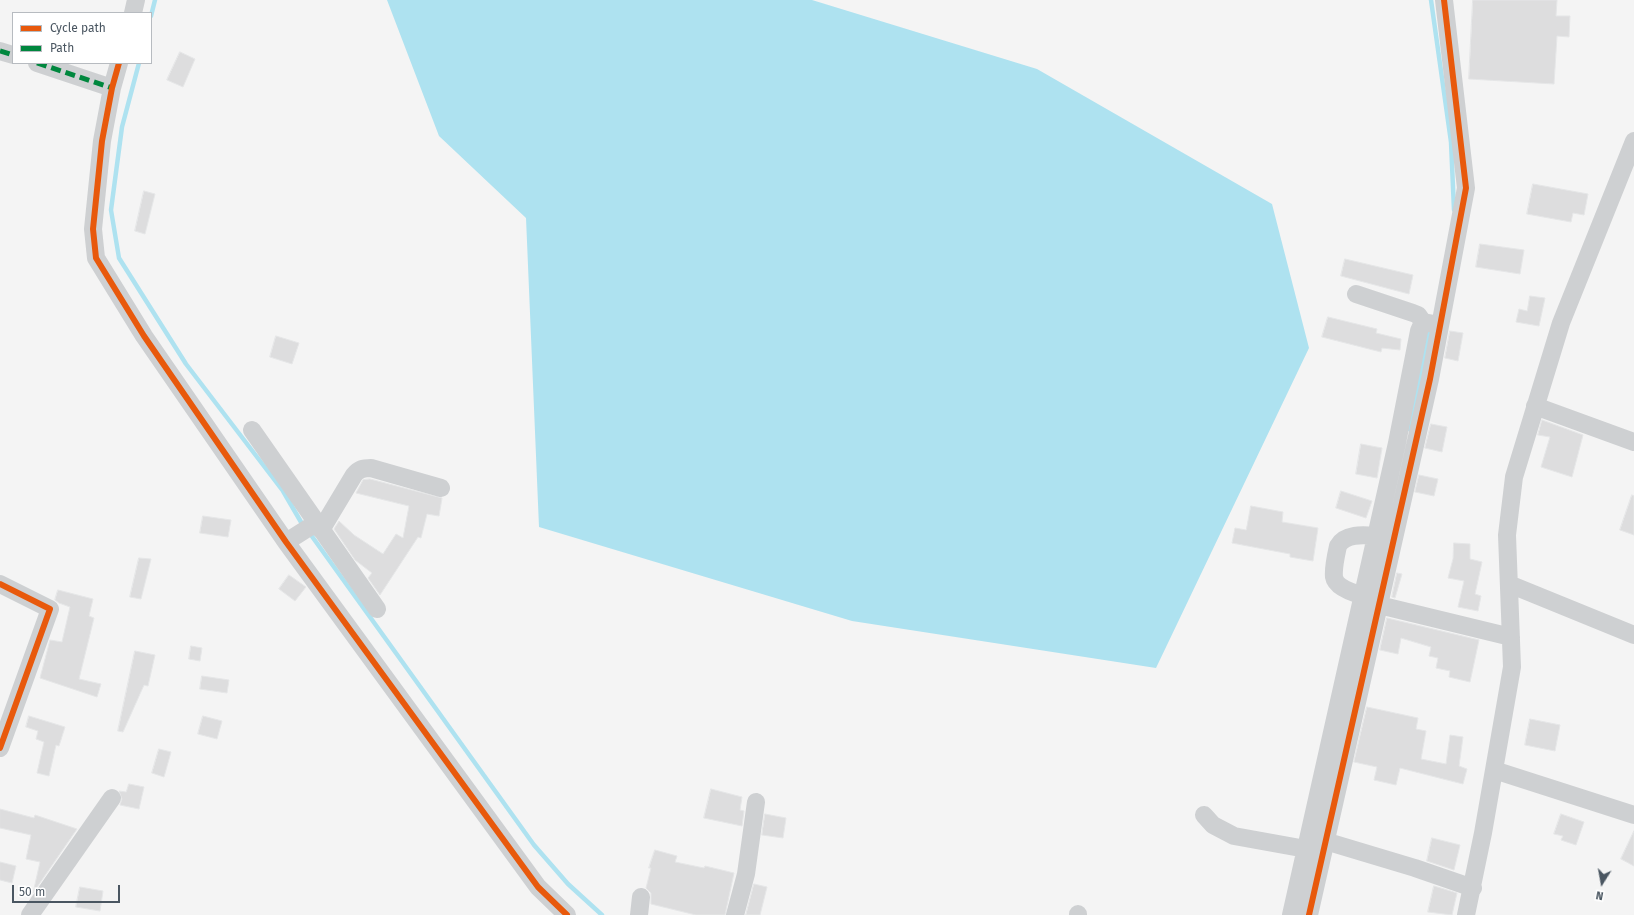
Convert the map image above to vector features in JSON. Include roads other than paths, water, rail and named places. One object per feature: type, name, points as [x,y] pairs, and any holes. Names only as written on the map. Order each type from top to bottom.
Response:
[{"type":"street","points":[[133,12],[136,0]]},
{"type":"street","points":[[1291,915],[1306,849],[1374,601],[1430,379],[1432,323],[1466,188],[1444,0]]},
{"type":"street","points":[[0,51],[12,55]]},
{"type":"street","points":[[40,64],[112,88]]},
{"type":"street","points":[[119,64],[112,88],[102,141],[93,229],[96,258],[144,336],[286,542],[538,887],[567,915]]},
{"type":"street","points":[[1466,915],[1473,888],[1512,667],[1507,535],[1514,477],[1561,323],[1634,141]]},
{"type":"street","points":[[1356,294],[1413,313],[1432,323]]},
{"type":"street","points":[[1309,915],[1374,601],[1377,536],[1419,331],[1432,323]]},
{"type":"street","points":[[1535,406],[1634,442]]},
{"type":"street","points":[[252,430],[377,609]]},
{"type":"street","points":[[286,542],[319,527],[354,475],[359,470],[364,468],[371,468],[441,488]]},
{"type":"street","points":[[1377,536],[1359,535],[1342,540],[1338,546],[1334,577],[1335,581],[1342,588],[1374,601],[1511,637]]},
{"type":"street","points":[[0,584],[50,610],[0,748]]},
{"type":"street","points":[[1508,584],[1634,634]]},
{"type":"street","points":[[1494,770],[1634,816]]},
{"type":"street","points":[[30,915],[112,798]]},
{"type":"street","points":[[735,915],[746,874],[756,802]]},
{"type":"street","points":[[1204,815],[1213,825],[1234,836],[1306,849]]},
{"type":"street","points":[[1325,841],[1415,868],[1473,888]]},
{"type":"street","points":[[639,915],[641,897]]},
{"type":"water","points":[[387,0],[812,0],[1037,69],[1272,204],[1309,348],[1156,668],[852,621],[539,527],[526,218],[439,136]]},
{"type":"waterway","points":[[152,12],[155,0]]},
{"type":"waterway","points":[[1431,0],[1451,142],[1454,210]]},
{"type":"waterway","points":[[139,64],[122,127],[111,210],[119,258],[186,364],[283,491],[301,522]]},
{"type":"waterway","points":[[1409,429],[1430,330]]},
{"type":"waterway","points":[[311,535],[534,845],[568,884],[602,915]]}]
